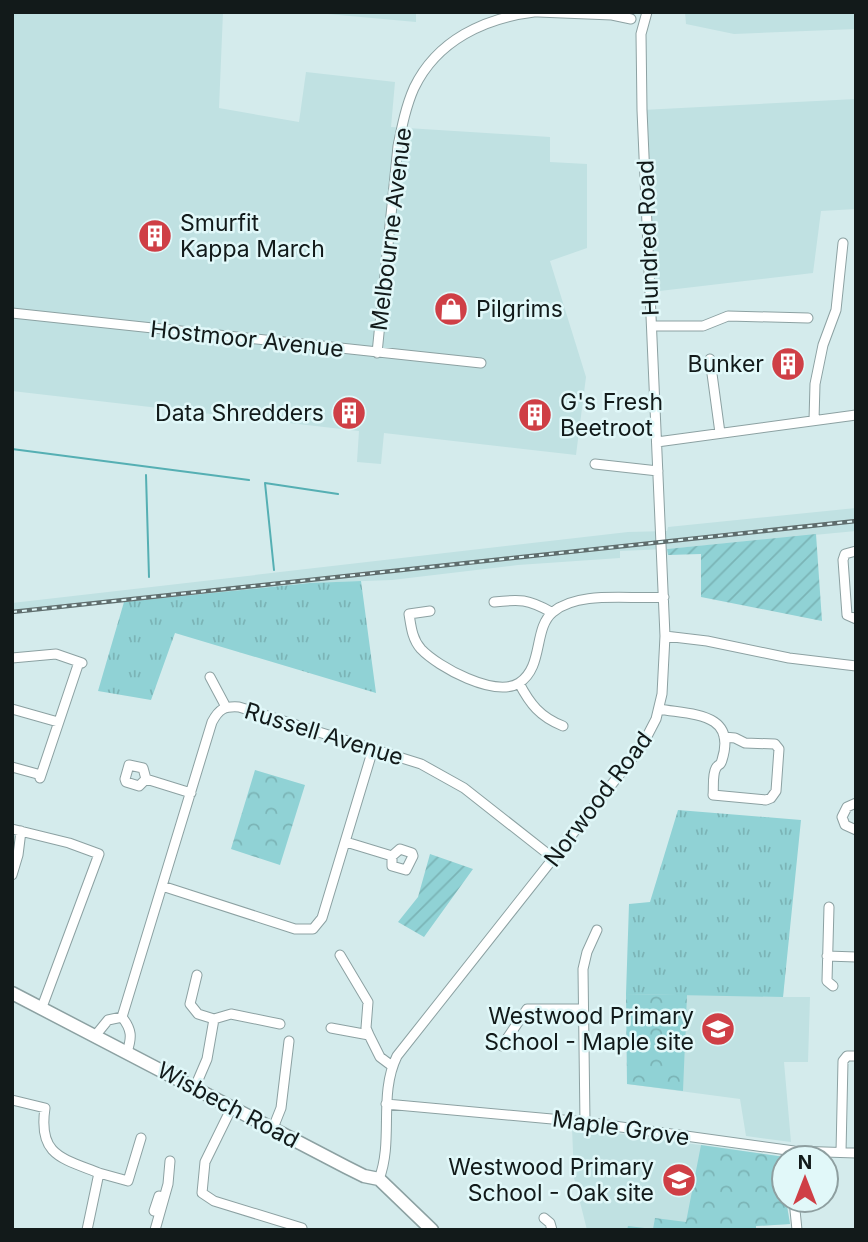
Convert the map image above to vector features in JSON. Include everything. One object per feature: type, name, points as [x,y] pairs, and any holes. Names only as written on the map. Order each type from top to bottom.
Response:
[{"type":"main road","name":"Wisbech Road","points":[[12,993],[364,1176],[379,1179],[432,1230]]},
{"type":"street","name":"Melbourne Avenue","points":[[377,353],[398,146],[414,88],[426,68],[460,37],[492,20],[536,12],[637,17]]},
{"type":"street","name":"Hundred Road","points":[[637,17],[640,34],[652,326],[651,360],[654,366],[657,442]]},
{"type":"street","points":[[814,420],[815,384],[836,310],[842,243]]},
{"type":"street","name":"Hostmoor Avenue","points":[[12,313],[481,363]]},
{"type":"street","points":[[652,326],[703,326],[728,316],[808,318]]},
{"type":"street","points":[[710,359],[720,433]]},
{"type":"street","points":[[657,442],[856,415]]},
{"type":"street","name":"Norwood Road","points":[[379,1179],[385,1164],[386,1104],[392,1066],[415,1031],[642,746],[659,709],[664,679],[664,597],[657,442]]},
{"type":"street","points":[[595,464],[658,471]]},
{"type":"street","points":[[856,551],[845,554],[843,560],[847,615],[856,619]]},
{"type":"street","points":[[430,611],[410,614],[416,642],[428,655],[469,679],[502,688],[519,683],[535,661],[539,640],[551,612],[583,599],[664,597]]},
{"type":"street","points":[[494,602],[522,599],[551,612]]},
{"type":"street","points":[[664,636],[856,666]]},
{"type":"street","points":[[12,657],[56,654],[82,663],[40,776],[12,767]]},
{"type":"street","points":[[210,677],[226,706]]},
{"type":"street","points":[[519,683],[529,702],[540,714],[563,726]]},
{"type":"street","name":"Russell Avenue","points":[[127,1052],[131,1028],[122,1017],[212,722],[226,706],[239,707],[421,764],[464,788],[553,858]]},
{"type":"street","points":[[12,709],[58,722]]},
{"type":"street","points":[[659,709],[716,721],[722,727],[722,761],[715,769],[713,795],[766,800],[771,798],[776,791],[779,749],[775,744],[746,743],[724,737]]},
{"type":"street","points":[[162,886],[295,929],[313,929],[322,918],[373,749]]},
{"type":"street","points":[[146,779],[191,793]]},
{"type":"street","points":[[856,803],[847,807],[842,817],[845,825],[856,830]]},
{"type":"street","points":[[12,875],[17,830],[69,842],[99,855],[42,1007]]},
{"type":"street","points":[[346,842],[392,856]]},
{"type":"street","points":[[829,907],[827,981],[833,986]]},
{"type":"street","points":[[585,1122],[583,969],[597,930]]},
{"type":"street","points":[[340,955],[368,1002],[366,1028],[369,1035],[380,1057],[392,1066]]},
{"type":"street","points":[[827,956],[856,957]]},
{"type":"street","points":[[197,975],[190,999],[191,1008],[198,1014],[214,1019],[231,1014],[280,1024]]},
{"type":"street","points":[[502,1046],[527,1009],[583,1009]]},
{"type":"street","points":[[95,1036],[108,1020],[122,1017]]},
{"type":"street","points":[[195,1087],[207,1059],[214,1019]]},
{"type":"street","points":[[331,1028],[369,1035]]},
{"type":"street","points":[[273,1128],[281,1108],[289,1041]]},
{"type":"street","points":[[841,1152],[843,1061],[851,1056]]},
{"type":"street","points":[[12,1100],[45,1108],[44,1139],[52,1150],[61,1157],[99,1173],[128,1181],[141,1138]]},
{"type":"street","name":"Maple Grove","points":[[386,1104],[585,1122],[770,1150]]},
{"type":"street","points":[[232,1107],[205,1162],[202,1193],[214,1201],[302,1228]]},
{"type":"street","name":"Maple Grove","points":[[841,1152],[856,1153]]},
{"type":"street","points":[[155,1230],[168,1184],[170,1161]]},
{"type":"street","points":[[87,1230],[99,1173]]},
{"type":"street","points":[[149,1230],[159,1196]]},
{"type":"street","points":[[544,1218],[550,1223],[552,1230]]},
{"type":"shaded area","points":[[12,12],[223,12],[219,108],[299,122],[306,72],[395,82],[391,127],[550,137],[550,162],[587,164],[587,248],[550,261],[586,377],[576,455],[384,433],[381,464],[357,462],[359,431],[12,391]]},
{"type":"shaded area","points":[[306,12],[416,12],[416,22]]},
{"type":"shaded area","points":[[685,12],[856,12],[856,29],[734,34],[686,24]]},
{"type":"shaded area","points":[[856,99],[856,209],[821,211],[813,273],[651,292],[642,110]]},
{"type":"shaded area","points":[[856,508],[856,531],[620,551],[620,558],[518,565],[392,580],[310,583],[12,614],[12,603],[628,532],[667,531],[668,527]]},
{"type":"shaded area","name":"Westwood Primary School - Maple site","points":[[628,934],[785,974],[783,997],[810,997],[808,1062],[784,1062],[791,1142],[746,1136],[740,1099],[627,1084]]},
{"type":"shaded area","name":"Westwood Primary School - Oak site","points":[[572,1127],[770,1155],[770,1214],[788,1214],[790,1224],[756,1226],[756,1230],[587,1230],[574,1178]]},
{"type":"green space","points":[[816,534],[822,621],[701,597],[701,554],[668,555],[667,549]]},
{"type":"green space","points":[[361,581],[376,693],[175,633],[151,700],[98,691],[124,602],[310,583]]},
{"type":"green space","points":[[255,770],[305,785],[280,865],[231,849]]},
{"type":"green space","points":[[678,810],[801,820],[783,997],[626,994],[629,904],[650,902]]},
{"type":"green space","points":[[430,854],[473,869],[424,937],[398,922],[418,897]]},
{"type":"green space","points":[[626,994],[687,995],[683,1091],[627,1084]]},
{"type":"green space","points":[[701,1145],[770,1155],[770,1214],[788,1214],[790,1224],[756,1226],[756,1230],[627,1230],[628,1226],[653,1229],[655,1218],[686,1222]]},
{"type":"waterway","points":[[12,449],[249,480]]},
{"type":"waterway","points":[[146,475],[149,577]]},
{"type":"waterway","points":[[274,570],[265,483],[338,494]]},
{"type":"railway","points":[[12,612],[856,521]]},
{"type":"place","name":"Smurfit Kappa March","points":[[155,236]]},
{"type":"place","name":"Pilgrims","points":[[451,309]]},
{"type":"place","name":"Bunker","points":[[788,364]]},
{"type":"place","name":"Data Shredders","points":[[349,413]]},
{"type":"place","name":"G's Fresh Beetroot","points":[[535,415]]},
{"type":"place","name":"Westwood Primary School - Maple site","points":[[718,1029]]},
{"type":"place","name":"Westwood Primary School - Oak site","points":[[679,1180]]}]
